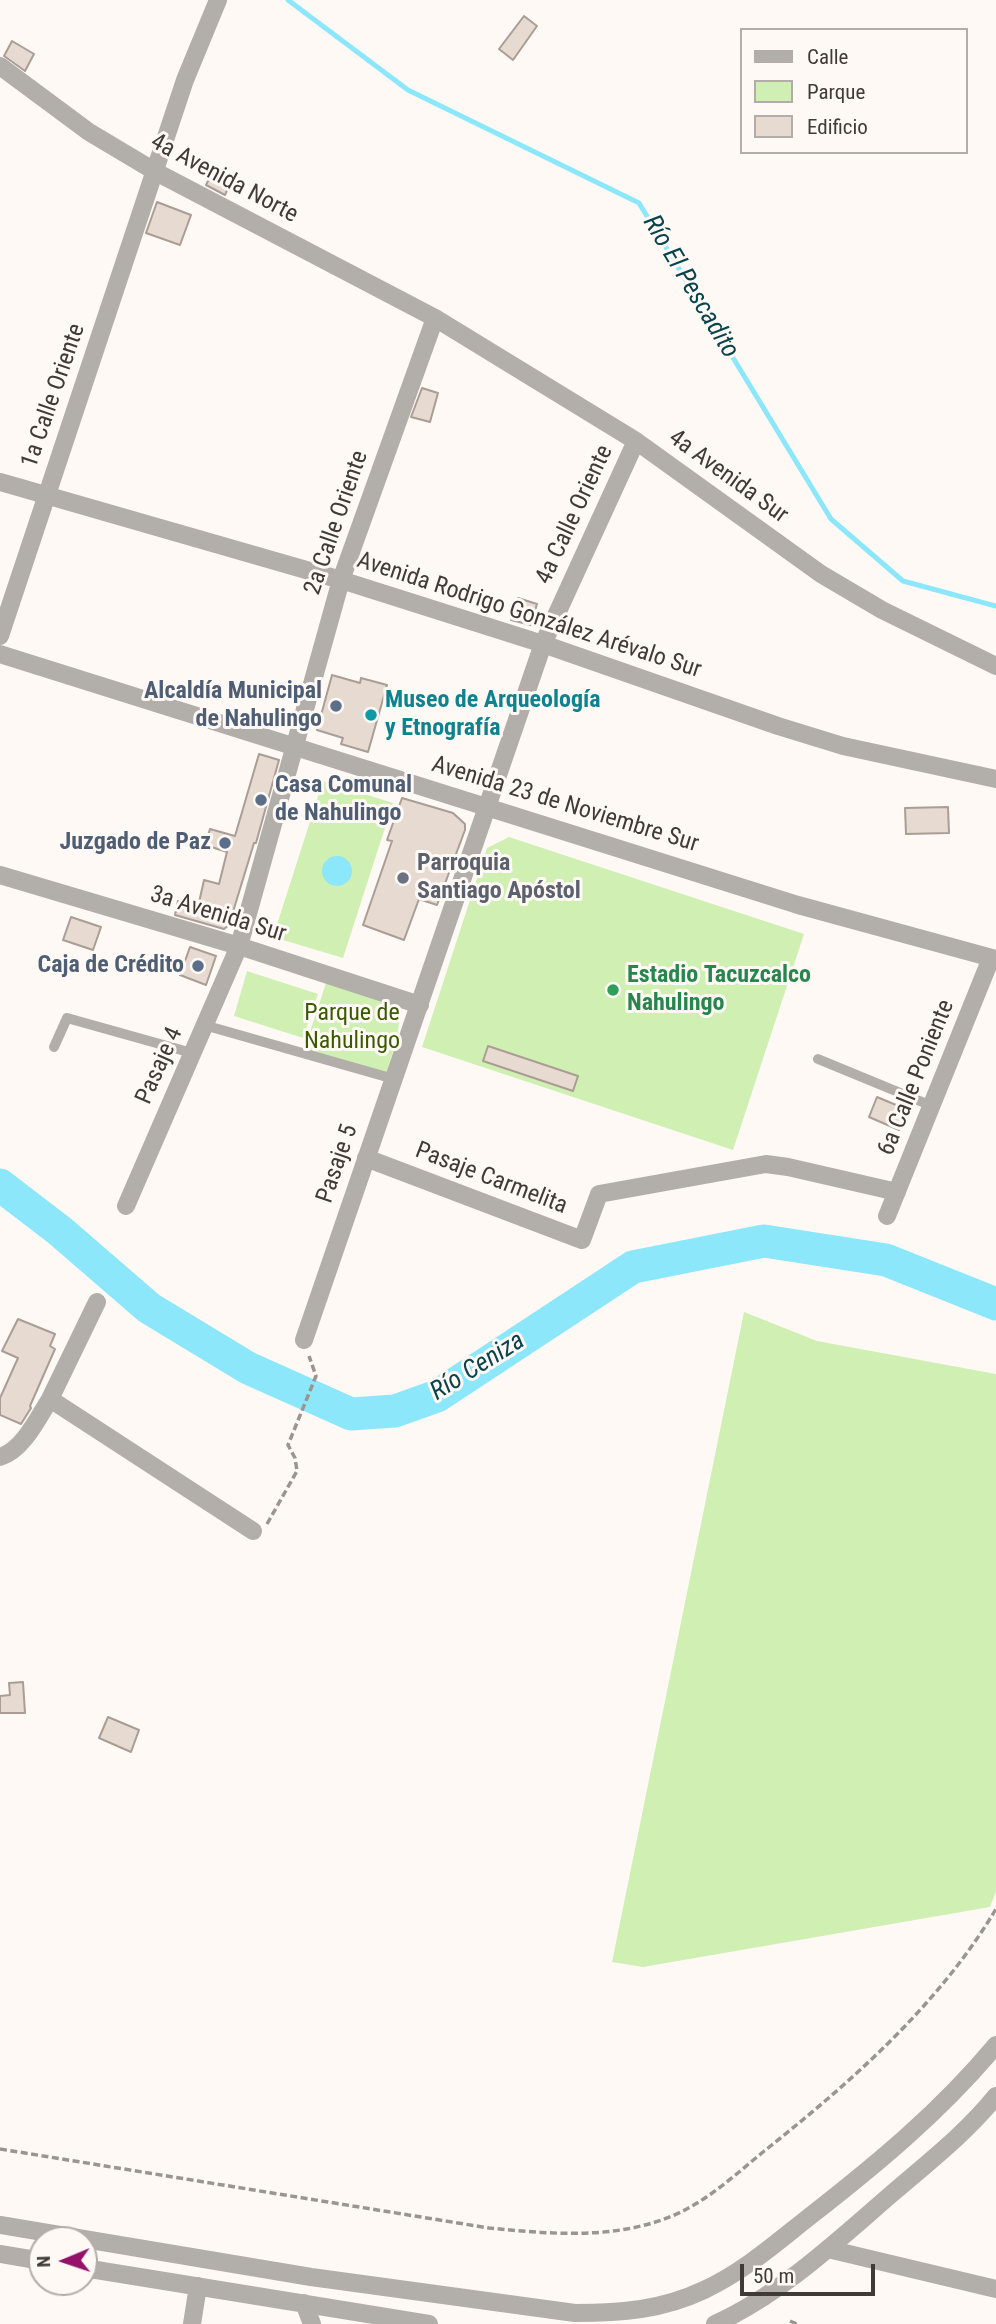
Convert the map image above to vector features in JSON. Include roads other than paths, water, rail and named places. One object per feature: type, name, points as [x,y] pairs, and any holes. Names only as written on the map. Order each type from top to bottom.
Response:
[{"type":"street","name":"1a Calle Oriente","points":[[0,636],[185,80],[218,0]]},
{"type":"street","name":"4a Avenida Norte","points":[[0,66],[89,132],[156,172],[435,318]]},
{"type":"street","name":"4a Avenida Sur","points":[[435,318],[636,441],[821,574],[882,610],[996,666]]},
{"type":"street","name":"2a Calle Oriente","points":[[239,946],[341,580],[435,318]]},
{"type":"street","name":"4a Calle Oriente","points":[[420,1005],[543,644],[636,441]]},
{"type":"street","name":"Avenida Rodrigo González Arévalo Sur","points":[[0,482],[341,580],[543,644],[843,746],[996,779]]},
{"type":"street","name":"Avenida 23 de Noviembre Sur","points":[[0,654],[798,905],[993,959]]},
{"type":"street","name":"3a Avenida Sur","points":[[0,875],[239,946],[420,1005]]},
{"type":"street","name":"Pasaje 4","points":[[126,1206],[239,946]]},
{"type":"street","name":"6a Calle Poniente","points":[[887,1216],[993,959]]},
{"type":"street","name":"Pasaje 5","points":[[304,1340],[420,1005]]},
{"type":"street","name":"Pasaje Carmelita","points":[[366,1158],[582,1240],[598,1194],[755,1165],[788,1167],[897,1192]]},
{"type":"street","points":[[0,1457],[21,1442],[50,1399],[97,1302]]},
{"type":"street","points":[[50,1399],[253,1531]]},
{"type":"street","points":[[0,2225],[311,2277],[575,2313],[617,2314],[662,2305],[705,2290],[753,2261],[876,2165],[961,2086],[996,2045]]},
{"type":"street","points":[[715,2324],[766,2295],[828,2249],[992,2109]]},
{"type":"street","points":[[828,2249],[996,2289]]},
{"type":"street","points":[[0,2254],[28,2259]]},
{"type":"street","points":[[98,2270],[429,2324]]},
{"type":"street","points":[[192,2324],[198,2286]]},
{"type":"street","points":[[304,2303],[312,2324]]},
{"type":"lane","points":[[54,1047],[67,1018],[192,1054]]},
{"type":"lane","points":[[204,1025],[394,1079]]},
{"type":"lane","points":[[818,1059],[932,1106]]},
{"type":"water","points":[[337,856],[348,860],[352,871],[348,882],[337,886],[326,882],[322,871],[326,860]]},
{"type":"waterway","name":"Río El Pescadito","points":[[288,0],[408,90],[639,203],[831,519],[903,581],[996,606]]},
{"type":"waterway","name":"Río Ceniza","points":[[0,1185],[60,1231],[149,1308],[248,1368],[351,1414],[395,1411],[437,1396],[633,1267],[764,1241],[886,1260],[996,1304]]},
{"type":"place","name":"Alcaldía Municipal de Nahulingo","points":[[336,706]]},
{"type":"place","name":"Museo de Arqueología y Etnografía","points":[[371,715]]},
{"type":"place","name":"Casa Comunal de Nahulingo","points":[[261,800]]},
{"type":"place","name":"Juzgado de Paz","points":[[225,843]]},
{"type":"place","name":"Parroquia Santiago Apóstol","points":[[403,878]]},
{"type":"place","name":"Caja de Crédito","points":[[198,966]]},
{"type":"place","name":"Estadio Tacuzcalco Nahulingo","points":[[613,990]]},
{"type":"park label","name":"Parque de Nahulingo","points":[[352,1028]]}]
